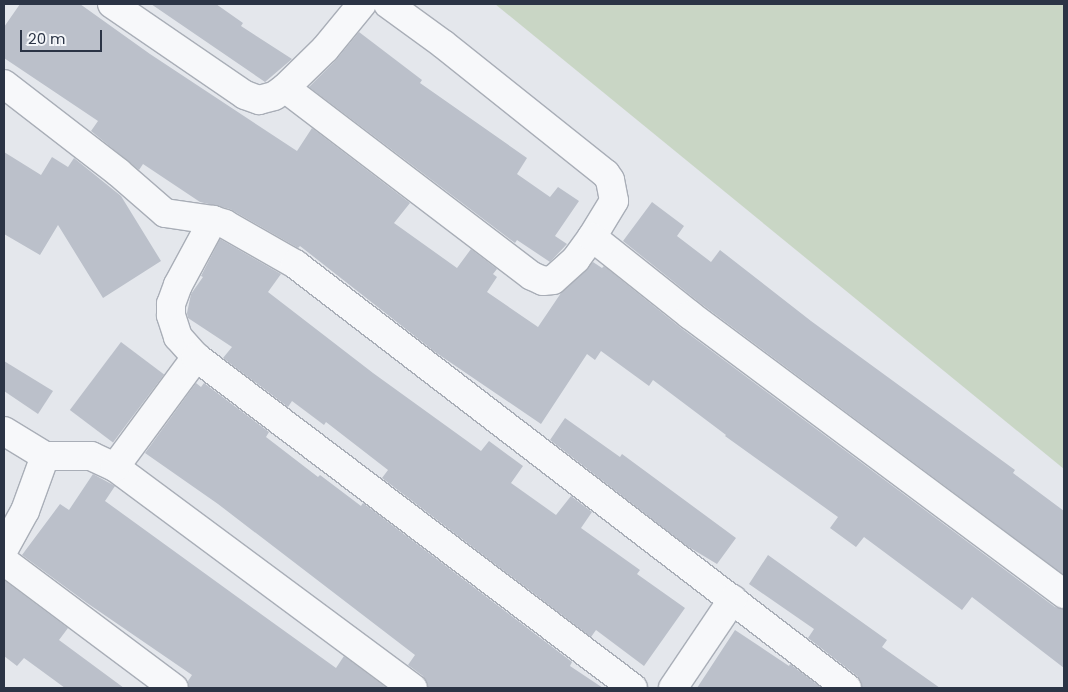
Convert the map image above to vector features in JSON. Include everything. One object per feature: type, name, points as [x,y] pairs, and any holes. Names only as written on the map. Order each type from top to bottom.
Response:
[{"type":"street","points":[[112,4],[253,99],[266,100],[285,88],[325,49],[362,4]]},
{"type":"street","points":[[285,88],[532,276],[543,280],[553,280],[576,259],[614,201],[610,180],[606,174],[443,44],[388,4]]},
{"type":"street","points":[[4,84],[119,173],[165,213],[214,220],[295,264],[847,688]]},
{"type":"street","points":[[214,220],[178,286],[171,304],[171,316],[178,337],[196,357],[633,688]]},
{"type":"street","points":[[592,237],[690,315],[1064,594]]},
{"type":"street","points":[[115,467],[196,357]]},
{"type":"street","points":[[4,431],[45,456],[92,456],[115,467],[413,688]]},
{"type":"street","points":[[4,549],[26,510],[45,456]]},
{"type":"street","points":[[4,561],[174,688]]},
{"type":"street","points":[[673,688],[733,599]]},
{"type":"green space","points":[[495,4],[1064,4],[1064,469]]},
{"type":"building","points":[[20,4],[80,4],[150,54],[297,151],[312,128],[410,203],[394,223],[457,268],[471,249],[497,269],[493,274],[497,277],[487,292],[538,327],[561,293],[593,262],[602,268],[604,266],[681,328],[1055,607],[1064,609],[1064,668],[972,597],[962,610],[864,537],[856,547],[830,528],[838,517],[725,436],[653,380],[649,386],[601,351],[595,360],[587,354],[541,424],[435,352],[300,246],[298,248],[230,209],[200,202],[143,164],[139,170],[91,131],[98,121],[4,58],[4,27]]},
{"type":"building","points":[[151,4],[216,4],[243,23],[241,26],[292,59],[265,82]]},
{"type":"building","points":[[359,32],[422,80],[420,83],[527,158],[517,174],[550,197],[558,187],[579,201],[555,236],[567,244],[550,262],[517,240],[515,243],[309,87],[336,60]]},
{"type":"building","points":[[4,152],[41,175],[52,157],[68,167],[74,158],[121,196],[161,261],[103,298],[58,225],[40,255],[4,234]]},
{"type":"building","points":[[652,202],[684,226],[677,236],[711,262],[720,250],[811,321],[1015,470],[1013,473],[1064,511],[1064,575],[700,303],[623,241]]},
{"type":"building","points":[[220,239],[281,274],[268,292],[373,373],[481,451],[489,441],[523,466],[511,483],[556,515],[571,496],[592,512],[581,528],[640,570],[637,574],[685,608],[644,666],[596,630],[591,637],[382,478],[388,470],[326,422],[324,425],[292,401],[288,407],[223,358],[232,347],[188,318],[187,313],[191,294],[203,277],[201,276]]},
{"type":"building","points":[[121,342],[164,374],[113,442],[70,410]]},
{"type":"building","points":[[4,361],[53,391],[38,414],[4,391]]},
{"type":"building","points":[[196,383],[201,387],[204,383],[269,432],[266,437],[318,477],[320,475],[361,506],[363,503],[572,662],[570,666],[603,688],[428,688],[423,676],[408,665],[415,655],[218,504],[145,453]]},
{"type":"building","points":[[565,418],[620,457],[622,454],[736,538],[717,564],[687,546],[550,440]]},
{"type":"building","points":[[93,474],[115,486],[105,501],[336,668],[344,656],[387,688],[189,688],[188,681],[192,675],[87,603],[22,555],[60,504],[69,510]]},
{"type":"building","points":[[768,555],[887,640],[882,647],[940,688],[862,688],[857,676],[808,638],[814,629],[749,584]]},
{"type":"building","points":[[4,580],[68,628],[59,640],[124,688],[65,688],[24,658],[17,666],[4,656]]},
{"type":"building","points":[[735,630],[789,666],[790,664],[822,688],[697,688]]}]
